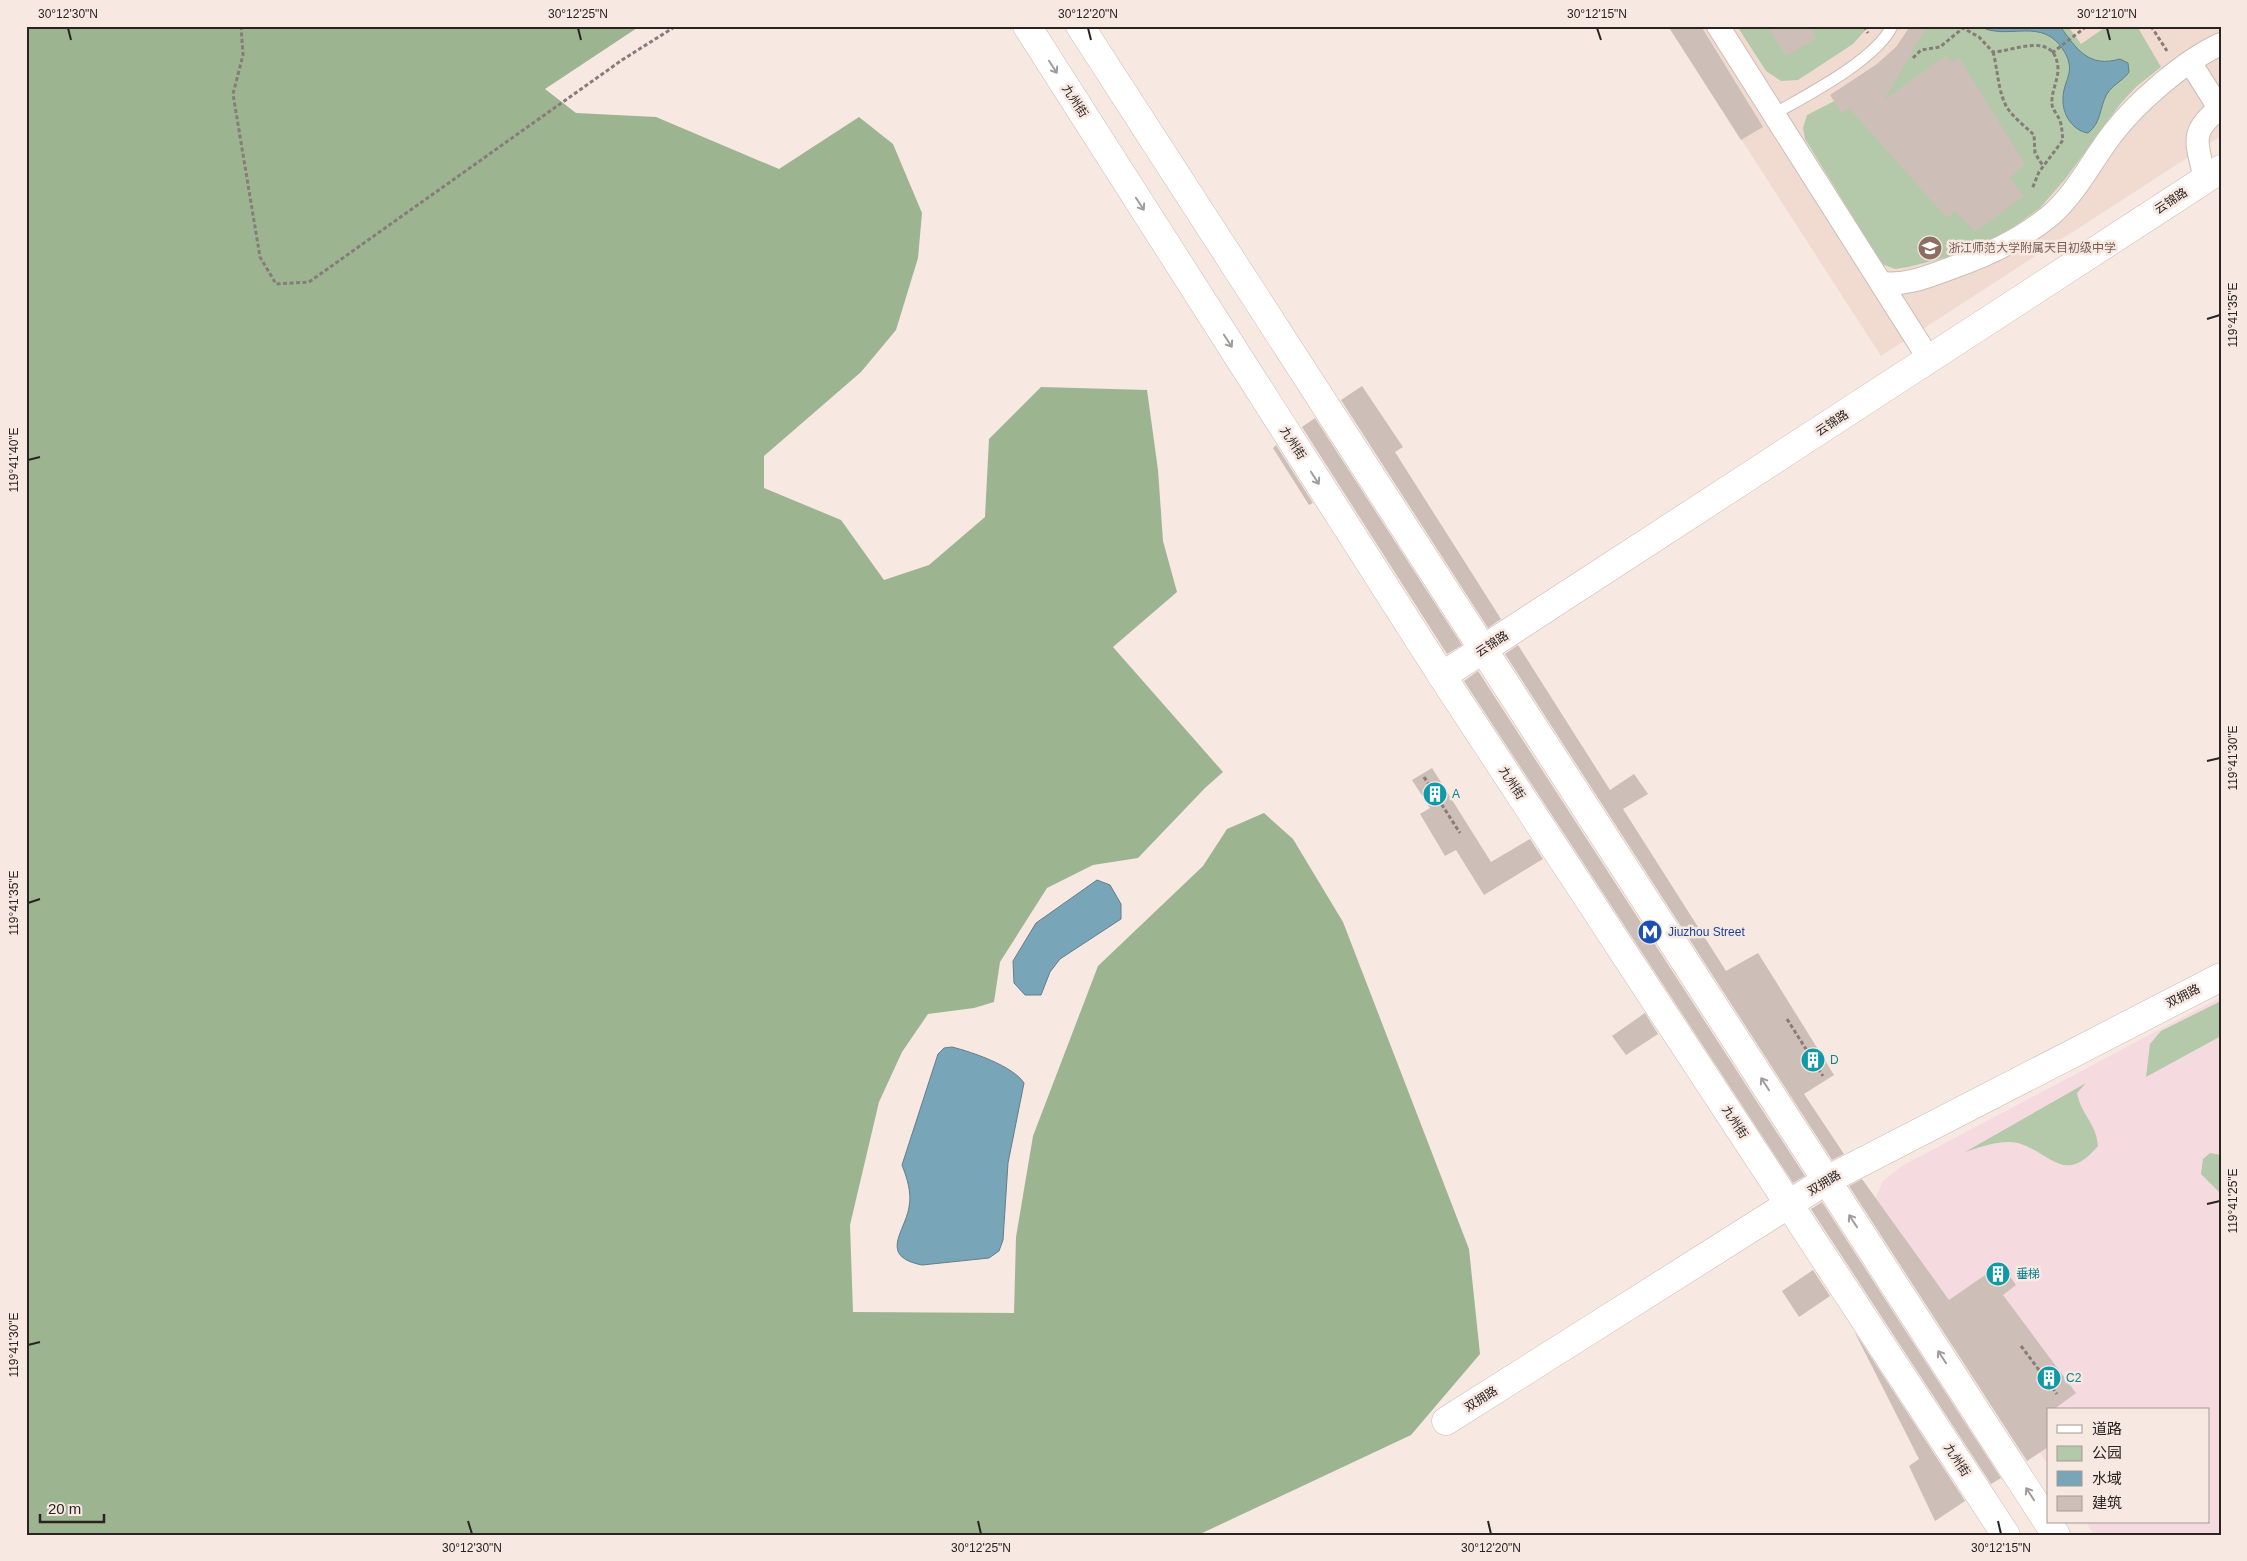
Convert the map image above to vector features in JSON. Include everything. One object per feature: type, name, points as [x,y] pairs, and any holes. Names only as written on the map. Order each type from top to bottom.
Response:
[{"type":"main road","name":"九州街","points":[[1026,26],[1442,676],[2006,1535]]},
{"type":"main road","points":[[1080,26],[2047,1521]]},
{"type":"main road","name":"云锦路","points":[[1442,676],[2213,174]]},
{"type":"main road","name":"双拥路","points":[[1446,1421],[1827,1180],[2221,977]]},
{"type":"main road","points":[[2049,1524],[2056,1535]]},
{"type":"street","points":[[1718,26],[1929,359]]},
{"type":"street","points":[[1881,283],[1898,285],[1982,257],[2051,215],[2085,176],[2112,133],[2143,100],[2201,53],[2221,44]]},
{"type":"street","points":[[2185,66],[2220,108],[2204,120],[2196,140],[2213,174]]},
{"type":"street","points":[[1898,311],[1905,295],[1920,279]]},
{"type":"lane","points":[[1774,114],[1829,82],[1868,55],[1892,26]]},
{"type":"path","points":[[241,26],[242,55],[233,94],[260,257],[276,284],[309,282],[622,60],[676,26]]},
{"type":"path","points":[[2052,53],[2087,26]]},
{"type":"path","points":[[2151,26],[2185,66]]},
{"type":"path","points":[[1913,58],[1922,50],[1940,47],[1963,28],[1979,36],[1993,52],[1999,73],[1999,86],[2008,109],[2034,136],[2035,153],[2043,166]]},
{"type":"path","points":[[1993,52],[2031,44],[2045,46],[2052,53],[2058,69],[2052,105],[2061,122],[2063,140],[2043,166],[2032,189]]},
{"type":"path","points":[[1424,777],[1460,833]]},
{"type":"path","points":[[1787,1020],[1823,1076]]},
{"type":"path","points":[[2021,1346],[2057,1394]]},
{"type":"shaded area","name":"浙江师范大学附属天目初级中学","points":[[1668,26],[2221,26],[2221,136],[1881,356]]},
{"type":"shaded area","points":[[2221,997],[2221,1535],[2094,1535],[2087,1524],[2210,1524],[2210,1408],[2047,1408],[2047,1463],[1875,1199],[1883,1181],[1902,1166]]},
{"type":"green space","points":[[26,26],[640,26],[545,89],[576,113],[656,117],[779,169],[859,117],[893,144],[922,213],[918,258],[896,330],[861,372],[764,456],[764,488],[841,520],[884,580],[929,565],[985,517],[989,439],[1041,387],[1147,390],[1158,470],[1163,541],[1177,592],[1113,647],[1223,772],[1205,788],[1138,858],[1093,865],[1047,888],[1000,962],[994,1002],[974,1008],[928,1014],[902,1052],[879,1102],[850,1225],[853,1312],[1014,1313],[1016,1237],[1033,1136],[1098,966],[1203,866],[1227,829],[1264,813],[1293,839],[1343,922],[1469,1249],[1480,1354],[1411,1435],[1198,1535],[26,1535]]},
{"type":"green space","points":[[1737,26],[1869,26],[1853,44],[1798,80],[1781,81],[1766,71]]},
{"type":"green space","points":[[1927,26],[2068,26],[2081,44],[2107,26],[2137,26],[2161,67],[2137,86],[2121,103],[2066,178],[2040,208],[1993,242],[1968,252],[1895,269],[1882,264],[1805,139],[1803,128],[1807,115],[1883,76]]},
{"type":"green space","points":[[2221,1001],[2221,1036],[2146,1077],[2150,1044],[2161,1031]]},
{"type":"green space","points":[[2086,1083],[2077,1093],[2082,1108],[2095,1131],[2098,1146],[2086,1158],[2076,1164],[2058,1163],[2030,1148],[2012,1142],[1991,1144],[1965,1152]]},
{"type":"green space","points":[[2210,1153],[2221,1155],[2221,1194],[2201,1174],[2203,1159]]},
{"type":"water","points":[[1979,26],[2060,26],[2072,43],[2085,55],[2100,61],[2120,59],[2128,63],[2129,72],[2107,94],[2093,129],[2088,133],[2083,132],[2073,125],[2064,110],[2064,92],[2069,65],[2064,51],[2055,40],[2046,34],[2035,31],[2001,32]]},
{"type":"water","points":[[1097,880],[1110,885],[1121,904],[1121,919],[1060,959],[1050,972],[1041,995],[1025,995],[1014,983],[1013,961],[1036,923]]},
{"type":"water","points":[[952,1047],[1002,1065],[1024,1083],[1008,1163],[1003,1240],[999,1251],[989,1258],[922,1265],[901,1256],[897,1249],[897,1242],[910,1202],[909,1186],[902,1165],[938,1054],[944,1048]]},
{"type":"building","points":[[1668,26],[1701,26],[1763,127],[1741,140]]},
{"type":"building","points":[[1767,26],[1808,26],[1817,38],[1786,56]]},
{"type":"building","points":[[1910,26],[1927,26],[1884,100],[1946,55],[1951,62],[1959,58],[2025,164],[2010,178],[2024,196],[1975,232],[1955,211],[1947,218],[1849,108],[1842,113],[1830,95],[1877,64],[1896,47]]},
{"type":"building","points":[[1362,386],[1403,447],[1395,452],[1501,619],[1488,628],[1341,400]]},
{"type":"building","points":[[1315,418],[1462,645],[1447,654],[1302,427]]},
{"type":"building","points":[[1276,445],[1313,503],[1309,505],[1273,448]]},
{"type":"building","points":[[1518,645],[1610,790],[1634,774],[1648,794],[1623,809],[1726,971],[1758,953],[1834,1075],[1804,1094],[1844,1154],[1832,1160],[1505,654]]},
{"type":"building","points":[[1478,671],[1805,1176],[1793,1183],[1464,681]]},
{"type":"building","points":[[1432,768],[1491,862],[1530,839],[1543,859],[1484,895],[1456,850],[1445,856],[1420,814],[1430,808],[1412,780]]},
{"type":"building","points":[[1645,1013],[1658,1034],[1626,1055],[1612,1036]]},
{"type":"building","points":[[1862,1179],[1949,1300],[2001,1264],[2016,1285],[2003,1295],[2076,1393],[2056,1408],[2047,1408],[2047,1448],[2027,1461],[1849,1186]]},
{"type":"building","points":[[1822,1202],[2001,1478],[1991,1484],[1811,1209]]},
{"type":"building","points":[[1813,1270],[1830,1296],[1799,1317],[1782,1291]]},
{"type":"building","points":[[1854,1331],[1965,1501],[1935,1521],[1909,1466],[1919,1459]]},
{"type":"place","name":"浙江师范大学附属天目初级中学","points":[[1930,248]]},
{"type":"place","name":"A","points":[[1435,794]]},
{"type":"place","name":"Jiuzhou Street","points":[[1650,932]]},
{"type":"place","name":"D","points":[[1813,1060]]},
{"type":"place","name":"垂梯","points":[[1998,1274]]},
{"type":"place","name":"C2","points":[[2049,1378]]}]
